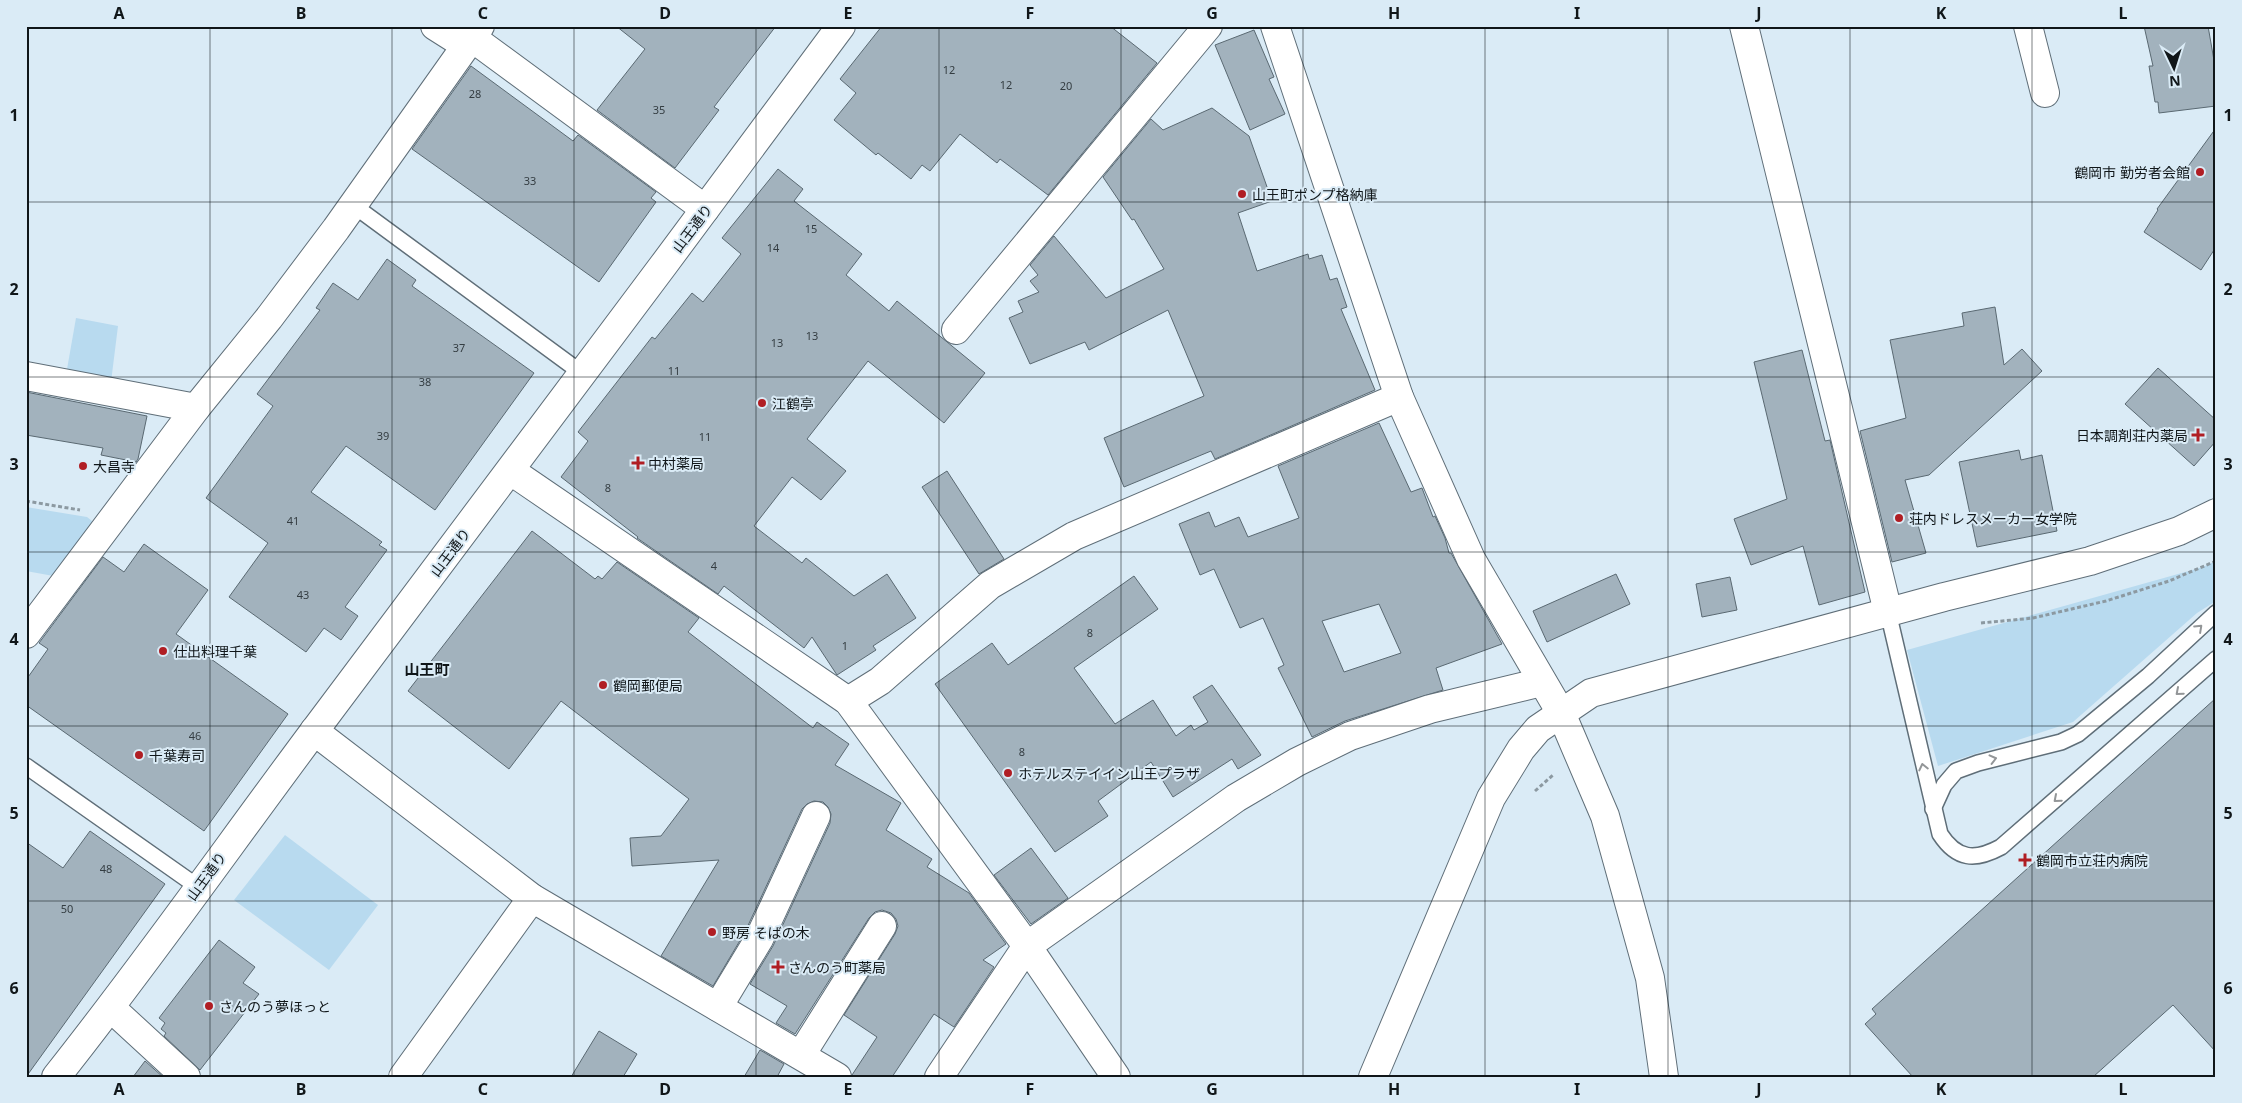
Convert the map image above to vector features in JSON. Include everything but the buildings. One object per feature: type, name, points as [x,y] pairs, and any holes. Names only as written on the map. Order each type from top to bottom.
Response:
[{"type":"street","points":[[435,26],[472,36],[705,209]]},
{"type":"street","name":"山王通り","points":[[56,1077],[111,1008],[198,887],[511,471],[841,26]]},
{"type":"street","points":[[956,330],[1208,26]]},
{"type":"street","points":[[1275,26],[1400,397],[1471,559],[1561,713],[1605,816],[1650,978],[1664,1077]]},
{"type":"street","points":[[1744,26],[1888,612]]},
{"type":"street","points":[[2028,26],[2046,93]]},
{"type":"street","points":[[26,634],[196,408],[269,318],[353,205],[472,36]]},
{"type":"street","points":[[26,376],[196,408]]},
{"type":"street","points":[[848,701],[880,681],[990,585],[1074,536],[1400,397]]},
{"type":"street","points":[[511,471],[848,701],[1027,946],[1116,1077]]},
{"type":"street","points":[[1373,1077],[1491,798],[1521,749],[1538,729],[1561,713],[1592,693],[1888,612],[2090,561],[2179,531],[2216,513]]},
{"type":"street","points":[[940,1077],[1027,946],[1236,798],[1297,762],[1350,736],[1430,709],[1542,682]]},
{"type":"street","points":[[314,731],[532,898],[838,1077]]},
{"type":"street","points":[[718,1007],[759,939],[816,816]]},
{"type":"street","points":[[403,1077],[532,898]]},
{"type":"street","points":[[801,1055],[882,926]]},
{"type":"street","points":[[111,1008],[186,1077]]},
{"type":"lane","points":[[353,205],[583,374]]},
{"type":"lane","points":[[1888,612],[1932,809],[1940,834],[1946,844],[1957,852],[1975,858],[2001,848],[2216,659]]},
{"type":"lane","points":[[1932,809],[1944,785],[1956,771],[1978,763],[2061,742],[2078,734],[2148,676],[2216,613]]},
{"type":"lane","points":[[26,766],[198,887]]},
{"type":"path","points":[[26,501],[89,512]]},
{"type":"path","points":[[1979,623],[2033,618],[2106,600],[2169,581],[2216,561]]},
{"type":"path","points":[[1530,796],[1578,752]]},
{"type":"shaded area","points":[[76,318],[118,326],[111,382],[66,375]]},
{"type":"shaded area","points":[[26,507],[87,517],[97,525],[59,577],[26,571]]},
{"type":"shaded area","points":[[2216,561],[2216,601],[2197,613],[2073,722],[1938,766],[1907,650],[2203,567]]},
{"type":"shaded area","points":[[285,835],[378,905],[329,970],[234,900]]},
{"type":"place","name":"鶴岡市 勤労者会館","points":[[2200,172]]},
{"type":"place","name":"山王町ポンプ格納庫","points":[[1242,194]]},
{"type":"place","name":"江鶴亭","points":[[762,403]]},
{"type":"place","name":"日本調剤荘内薬局","points":[[2198,435]]},
{"type":"place","name":"中村薬局","points":[[638,463]]},
{"type":"place","name":"大昌寺","points":[[83,466]]},
{"type":"place","name":"荘内ドレスメーカー女学院","points":[[1899,518]]},
{"type":"place","name":"仕出料理千葉","points":[[163,651]]},
{"type":"place","name":"鶴岡郵便局","points":[[603,685]]},
{"type":"place","name":"千葉寿司","points":[[139,755]]},
{"type":"place","name":"ホテルステイイン山王プラザ","points":[[1008,773]]},
{"type":"place","name":"鶴岡市立荘内病院","points":[[2025,860]]},
{"type":"place","name":"野房 そばの木","points":[[712,932]]},
{"type":"place","name":"さんのう町薬局","points":[[778,967]]},
{"type":"place","name":"さんのう夢ほっと","points":[[209,1006]]},
{"type":"district","name":"山王町","points":[[427,669]]}]
